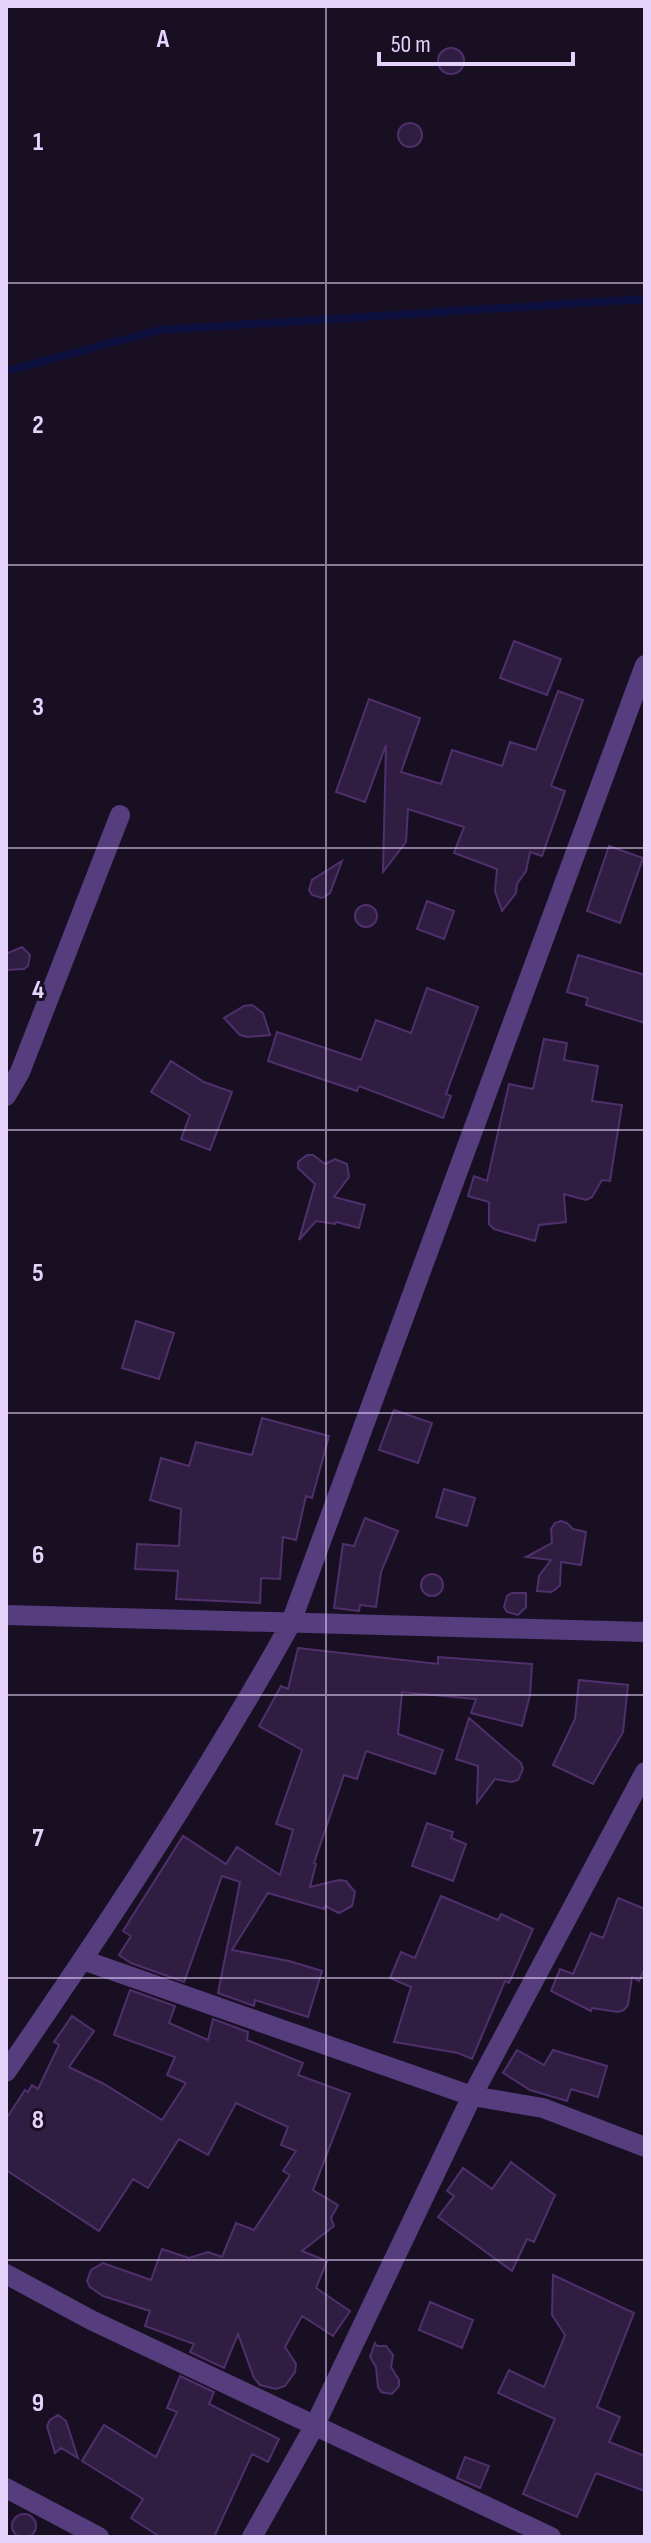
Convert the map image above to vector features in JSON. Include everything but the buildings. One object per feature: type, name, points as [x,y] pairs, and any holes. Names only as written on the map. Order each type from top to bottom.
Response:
[{"type":"street","points":[[6,2072],[83,1960],[237,1718],[290,1625],[645,665]]},
{"type":"street","points":[[6,1096],[20,1072],[120,815]]},
{"type":"street","points":[[6,1615],[290,1625],[645,1632]]},
{"type":"street","points":[[252,2537],[315,2425],[472,2096],[645,1772]]},
{"type":"street","points":[[83,1960],[472,2096],[543,2108],[645,2147]]},
{"type":"street","points":[[6,2274],[91,2320],[551,2537]]},
{"type":"street","points":[[6,2488],[99,2537]]},
{"type":"waterway","points":[[6,371],[159,330],[645,299]]}]
